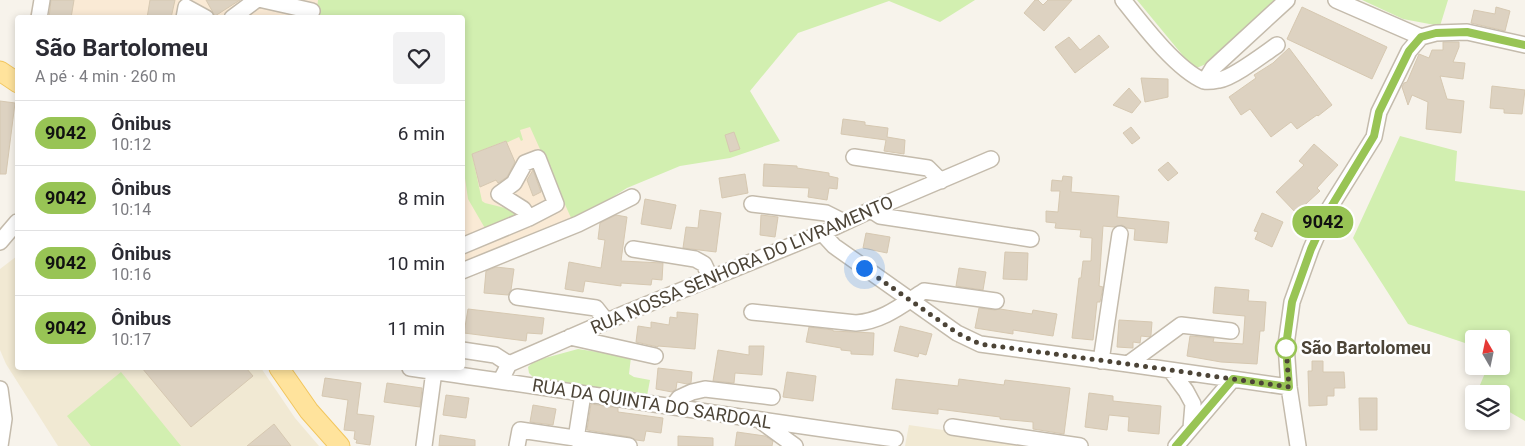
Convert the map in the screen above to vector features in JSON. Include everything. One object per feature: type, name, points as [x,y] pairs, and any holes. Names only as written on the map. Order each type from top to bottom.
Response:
[{"type":"main road","points":[[0,71],[15,81]]},
{"type":"main road","points":[[280,370],[309,411],[340,446]]},
{"type":"street","points":[[40,15],[42,0]]},
{"type":"street","points":[[236,15],[256,0]]},
{"type":"street","points":[[263,0],[312,9]]},
{"type":"street","points":[[1123,0],[1148,32],[1184,69],[1205,81],[1221,80],[1278,45]]},
{"type":"street","points":[[1205,81],[1213,68],[1287,0]]},
{"type":"street","points":[[1336,0],[1421,37]]},
{"type":"street","points":[[185,15],[186,7],[201,15]]},
{"type":"street","points":[[1298,446],[1289,387],[1286,346],[1292,302],[1311,249],[1328,212],[1374,136],[1379,112],[1409,51],[1421,37],[1436,33],[1467,32],[1525,45]]},
{"type":"street","points":[[854,158],[928,168],[941,181]]},
{"type":"street","name":"RUA NOSSA SENHORA DO LIVRAMENTO","points":[[509,364],[822,233],[991,159]]},
{"type":"street","points":[[465,270],[578,224],[632,197]]},
{"type":"street","points":[[752,204],[826,213],[844,222]]},
{"type":"street","points":[[871,210],[880,216],[1031,239]]},
{"type":"street","points":[[465,245],[529,218]]},
{"type":"street","points":[[0,242],[15,224]]},
{"type":"street","points":[[822,233],[834,246],[910,300],[957,333],[980,344],[1289,387]]},
{"type":"street","points":[[1101,361],[1120,234]]},
{"type":"street","points":[[633,249],[695,259],[704,264],[711,279]]},
{"type":"street","points":[[752,312],[863,322],[882,317],[924,291],[996,301]]},
{"type":"street","points":[[517,297],[596,308],[607,322]]},
{"type":"street","points":[[1128,364],[1181,325],[1231,331]]},
{"type":"street","points":[[570,337],[655,356]]},
{"type":"street","points":[[465,350],[495,355],[509,364],[502,380]]},
{"type":"street","name":"RUA DA QUINTA DO SARDOAL","points":[[426,370],[895,439]]},
{"type":"street","points":[[424,446],[434,371]]},
{"type":"street","points":[[1171,371],[1193,404],[1191,428]]},
{"type":"street","points":[[1176,446],[1233,379]]},
{"type":"street","points":[[0,389],[4,419],[0,446]]},
{"type":"street","points":[[672,407],[679,398],[705,389],[772,397]]},
{"type":"street","points":[[576,439],[583,394]]},
{"type":"street","points":[[759,420],[795,446]]},
{"type":"street","points":[[952,427],[1080,446]]},
{"type":"street","points":[[517,446],[520,430],[629,446]]},
{"type":"shaded area","points":[[34,0],[485,0],[584,215],[465,264],[465,15],[30,15]]},
{"type":"shaded area","points":[[15,258],[15,370],[262,370],[295,418],[319,446],[58,446],[6,364],[0,350],[0,269]]},
{"type":"shaded area","points":[[909,425],[1051,446],[905,446]]},
{"type":"green space","points":[[318,0],[975,0],[940,22],[889,1],[798,33],[750,91],[780,141],[730,158],[680,166],[627,188],[584,215],[572,220],[530,127],[520,130],[523,140],[521,141],[519,137],[472,154],[482,201],[513,210],[516,213],[515,216],[486,230],[468,199],[465,178],[465,15],[316,15]]},
{"type":"green space","points":[[1137,0],[1276,0],[1216,60],[1194,69]]},
{"type":"green space","points":[[1362,0],[1448,0],[1440,26],[1403,19]]},
{"type":"green space","points":[[1400,136],[1457,151],[1455,181],[1525,191],[1525,421],[1510,412],[1510,385],[1480,385],[1484,375],[1510,375],[1510,330],[1465,330],[1465,343],[1408,324],[1353,238]]},
{"type":"green space","points":[[578,349],[631,357],[629,374],[634,377],[650,380],[647,396],[535,379],[529,373],[528,367],[534,361]]},
{"type":"green space","points":[[121,372],[181,446],[91,446],[67,416]]},
{"type":"building","points":[[51,0],[74,0],[72,15],[49,15]]},
{"type":"building","points":[[150,0],[175,0],[172,15],[148,15]]},
{"type":"building","points":[[206,0],[240,0],[217,15],[214,15]]},
{"type":"building","points":[[1035,0],[1038,0],[1043,5],[1048,0],[1072,0],[1044,31],[1024,13]]},
{"type":"building","points":[[1302,7],[1387,47],[1372,79],[1287,39]]},
{"type":"building","points":[[1496,7],[1510,11],[1505,31],[1471,23],[1474,10],[1495,14]]},
{"type":"building","points":[[1099,35],[1109,47],[1075,73],[1055,47],[1069,37],[1080,50]]},
{"type":"building","points":[[1443,42],[1459,42],[1453,62],[1465,63],[1463,79],[1440,76],[1447,99],[1464,101],[1461,133],[1426,129],[1428,102],[1412,95],[1408,105],[1402,87],[1407,82],[1419,54],[1429,58],[1432,50],[1443,50]]},
{"type":"building","points":[[1289,48],[1332,105],[1297,129],[1291,122],[1271,137],[1250,109],[1241,115],[1229,97],[1256,78],[1254,75],[1273,63]]},
{"type":"building","points":[[1141,78],[1168,79],[1168,97],[1145,102]]},
{"type":"building","points":[[1492,86],[1525,90],[1522,114],[1504,113],[1504,109],[1490,108]]},
{"type":"building","points":[[1129,88],[1141,102],[1132,113],[1113,105]]},
{"type":"building","points":[[0,101],[15,103],[6,174],[0,174]]},
{"type":"building","points":[[843,119],[865,122],[865,125],[888,128],[887,137],[905,140],[904,154],[884,151],[886,140],[841,134]]},
{"type":"building","points":[[1131,127],[1140,138],[1132,144],[1123,133]]},
{"type":"building","points":[[734,132],[740,149],[730,152],[725,135]]},
{"type":"building","points":[[506,141],[515,162],[507,177],[498,183],[496,180],[480,187],[472,154]]},
{"type":"building","points":[[1314,144],[1338,165],[1317,188],[1320,191],[1296,213],[1276,192],[1304,165],[1299,161]]},
{"type":"building","points":[[1168,162],[1178,173],[1168,181],[1158,170]]},
{"type":"building","points":[[764,164],[797,166],[797,168],[829,173],[829,176],[838,178],[837,189],[829,188],[827,200],[808,197],[809,188],[763,186]]},
{"type":"building","points":[[533,170],[541,192],[533,196],[527,180]]},
{"type":"building","points":[[745,174],[748,193],[722,198],[719,178]]},
{"type":"building","points":[[1063,176],[1072,177],[1071,192],[1119,196],[1117,217],[1169,222],[1167,243],[1134,240],[1135,229],[1122,225],[1114,227],[1103,226],[1099,286],[1103,287],[1100,302],[1097,302],[1093,340],[1072,338],[1079,278],[1081,278],[1083,261],[1091,261],[1092,238],[1080,237],[1081,230],[1055,228],[1056,223],[1046,222],[1046,211],[1058,212],[1060,191],[1051,191],[1052,180],[1062,181]]},
{"type":"building","points":[[645,199],[676,205],[671,229],[641,224]]},
{"type":"building","points":[[700,210],[721,213],[716,252],[683,248],[686,227],[698,228]]},
{"type":"building","points":[[1262,213],[1283,222],[1272,247],[1255,239],[1258,232],[1254,231]]},
{"type":"building","points":[[616,215],[627,217],[621,261],[663,263],[662,280],[652,279],[651,285],[621,283],[621,286],[585,281],[583,292],[565,289],[569,262],[601,268],[605,240],[598,239],[600,223]]},
{"type":"building","points":[[761,215],[778,217],[775,237],[760,235]]},
{"type":"building","points":[[866,233],[890,237],[887,253],[863,248]]},
{"type":"building","points":[[1005,252],[1028,253],[1027,280],[1003,279]]},
{"type":"building","points":[[496,267],[514,269],[511,290],[508,295],[484,293],[486,271]]},
{"type":"building","points":[[959,268],[986,272],[983,290],[956,286]]},
{"type":"building","points":[[1215,287],[1249,290],[1248,301],[1266,302],[1264,331],[1260,331],[1257,364],[1221,362],[1187,356],[1190,336],[1214,338],[1213,342],[1243,344],[1245,316],[1213,313]]},
{"type":"building","points":[[979,308],[1032,314],[1033,310],[1057,314],[1053,336],[1013,330],[1013,334],[975,328]]},
{"type":"building","points":[[468,309],[544,318],[542,334],[527,333],[526,341],[465,333]]},
{"type":"building","points":[[677,312],[698,314],[695,349],[658,347],[636,342],[638,326],[651,328],[651,322],[669,325],[670,317],[677,318]]},
{"type":"building","points":[[1119,320],[1152,322],[1150,337],[1141,336],[1140,343],[1133,342],[1133,348],[1117,347]]},
{"type":"building","points":[[900,326],[932,334],[926,355],[919,353],[918,357],[894,351]]},
{"type":"building","points":[[809,327],[833,331],[874,333],[873,355],[851,354],[851,351],[841,350],[841,348],[806,342]]},
{"type":"building","points":[[749,346],[764,346],[762,375],[735,373],[734,383],[713,381],[718,350],[749,355]]},
{"type":"building","points":[[1312,361],[1323,361],[1323,372],[1344,372],[1345,388],[1334,388],[1334,396],[1327,396],[1327,405],[1309,406],[1308,371],[1312,371]]},
{"type":"building","points":[[658,368],[692,372],[691,383],[677,382],[676,389],[672,392],[656,389]]},
{"type":"building","points":[[144,370],[248,370],[253,376],[191,427]]},
{"type":"building","points":[[787,372],[816,376],[813,401],[783,397]]},
{"type":"building","points":[[325,378],[361,383],[357,414],[374,416],[370,445],[356,443],[357,440],[354,439],[355,431],[344,430],[348,400],[322,396]]},
{"type":"building","points":[[896,379],[958,386],[959,379],[1004,385],[1005,380],[1070,388],[1064,434],[1033,429],[1033,422],[1000,419],[1000,417],[938,409],[938,414],[892,409]]},
{"type":"building","points":[[387,383],[422,388],[420,407],[384,402]]},
{"type":"building","points":[[1089,393],[1113,396],[1113,401],[1161,406],[1159,434],[1128,431],[1129,417],[1109,415],[1107,430],[1085,427]]},
{"type":"building","points":[[446,395],[469,398],[466,418],[443,415]]},
{"type":"building","points":[[1359,398],[1377,398],[1377,430],[1360,430]]},
{"type":"building","points":[[591,404],[618,408],[618,412],[663,418],[661,433],[646,431],[644,441],[587,430]]},
{"type":"building","points":[[533,405],[556,409],[553,425],[530,422]]},
{"type":"building","points":[[274,424],[291,446],[247,446]]},
{"type":"building","points":[[737,432],[765,436],[773,441],[772,446],[735,446]]},
{"type":"building","points":[[440,435],[475,440],[475,446],[439,446]]},
{"type":"building","points":[[678,436],[713,438],[713,446],[678,446]]},
{"type":"bus line","name":"9042","points":[[1176,446],[1233,379],[1289,387],[1286,346],[1292,302],[1311,249],[1328,212],[1374,136],[1379,112],[1409,51],[1421,37],[1436,33],[1467,32],[1525,45]]},
{"type":"place","name":"São Bartolomeu","points":[[1286,348]]},
{"type":"route","points":[[864,268],[957,333],[980,344],[1289,387],[1286,346],[1286,348]]}]
